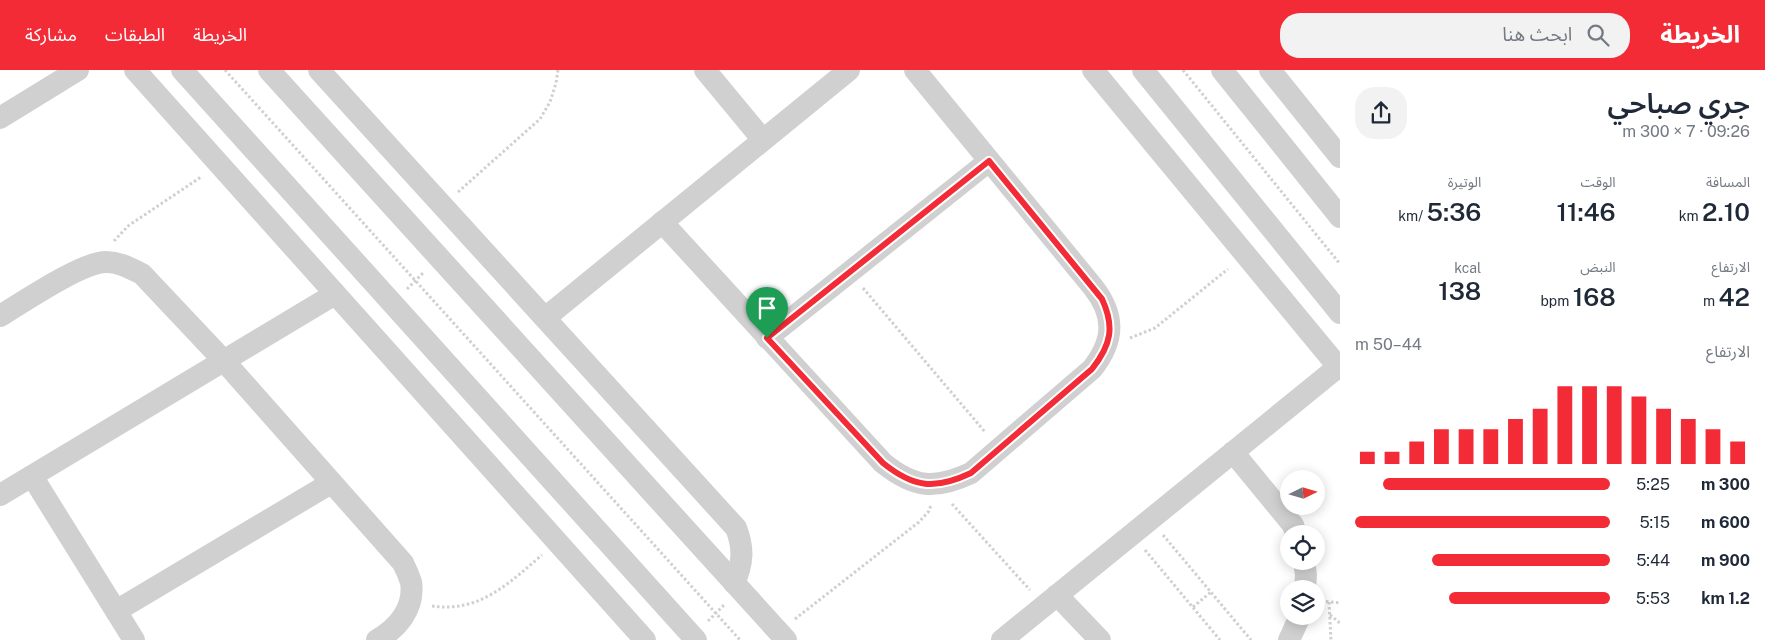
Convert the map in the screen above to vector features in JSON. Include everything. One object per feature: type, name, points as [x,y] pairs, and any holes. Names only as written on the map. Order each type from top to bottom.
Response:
[{"type":"street","points":[[0,118],[78,70]]},
{"type":"street","points":[[135,70],[645,640]]},
{"type":"street","points":[[182,70],[694,638]]},
{"type":"street","points":[[319,70],[736,528],[741,541],[742,556],[737,587]]},
{"type":"street","points":[[705,70],[764,140]]},
{"type":"street","points":[[545,318],[849,70]]},
{"type":"street","points":[[662,222],[883,463],[898,475],[916,483],[934,485],[953,481],[971,473],[1092,369],[1102,357],[1108,344],[1110,328],[1108,313],[1102,299],[915,70]]},
{"type":"street","points":[[1002,640],[1339,368],[1093,70]]},
{"type":"street","points":[[1144,70],[1340,313]]},
{"type":"street","points":[[1222,70],[1340,218]]},
{"type":"street","points":[[1270,70],[1340,157]]},
{"type":"street","points":[[276,73],[438,258],[782,636]]},
{"type":"street","points":[[767,338],[989,161]]},
{"type":"street","points":[[0,316],[85,266],[105,262],[124,265],[142,274],[224,361],[330,483],[403,563],[411,582],[410,603],[401,621],[386,635],[377,640]]},
{"type":"street","points":[[0,495],[335,294]]},
{"type":"street","points":[[428,398],[457,375]]},
{"type":"street","points":[[1233,452],[1293,525]]},
{"type":"street","points":[[32,476],[134,640]]},
{"type":"street","points":[[116,611],[330,483]]},
{"type":"street","points":[[553,537],[576,506]]},
{"type":"street","points":[[1051,600],[1100,640]]},
{"type":"street","points":[[1289,640],[1296,625]]},
{"type":"path","points":[[225,70],[414,282],[740,640]]},
{"type":"path","points":[[442,206],[540,119],[550,102],[558,70]]},
{"type":"path","points":[[1183,70],[1340,264]]},
{"type":"path","points":[[105,262],[113,242],[128,226],[220,164]]},
{"type":"path","points":[[1108,344],[1156,328],[1245,255]]},
{"type":"path","points":[[392,304],[438,258]]},
{"type":"path","points":[[850,272],[999,449]]},
{"type":"path","points":[[934,485],[1051,600]]},
{"type":"path","points":[[782,636],[919,522],[929,512],[934,499],[934,485]]},
{"type":"path","points":[[1151,519],[1251,640]]},
{"type":"path","points":[[1132,534],[1220,640]]},
{"type":"path","points":[[410,603],[443,608],[469,605],[491,596],[505,585],[553,537]]},
{"type":"path","points":[[694,638],[737,587]]},
{"type":"path","points":[[1193,607],[1211,592]]},
{"type":"path","points":[[1325,602],[1340,603]]},
{"type":"path","points":[[1329,602],[1331,640]]},
{"type":"path","points":[[1330,615],[1340,624]]},
{"type":"route","points":[[989,161],[1102,299],[1108,313],[1110,328],[1108,344],[1102,357],[1092,369],[971,473],[953,481],[934,485],[916,483],[898,475],[883,463],[767,338],[989,161]]}]
